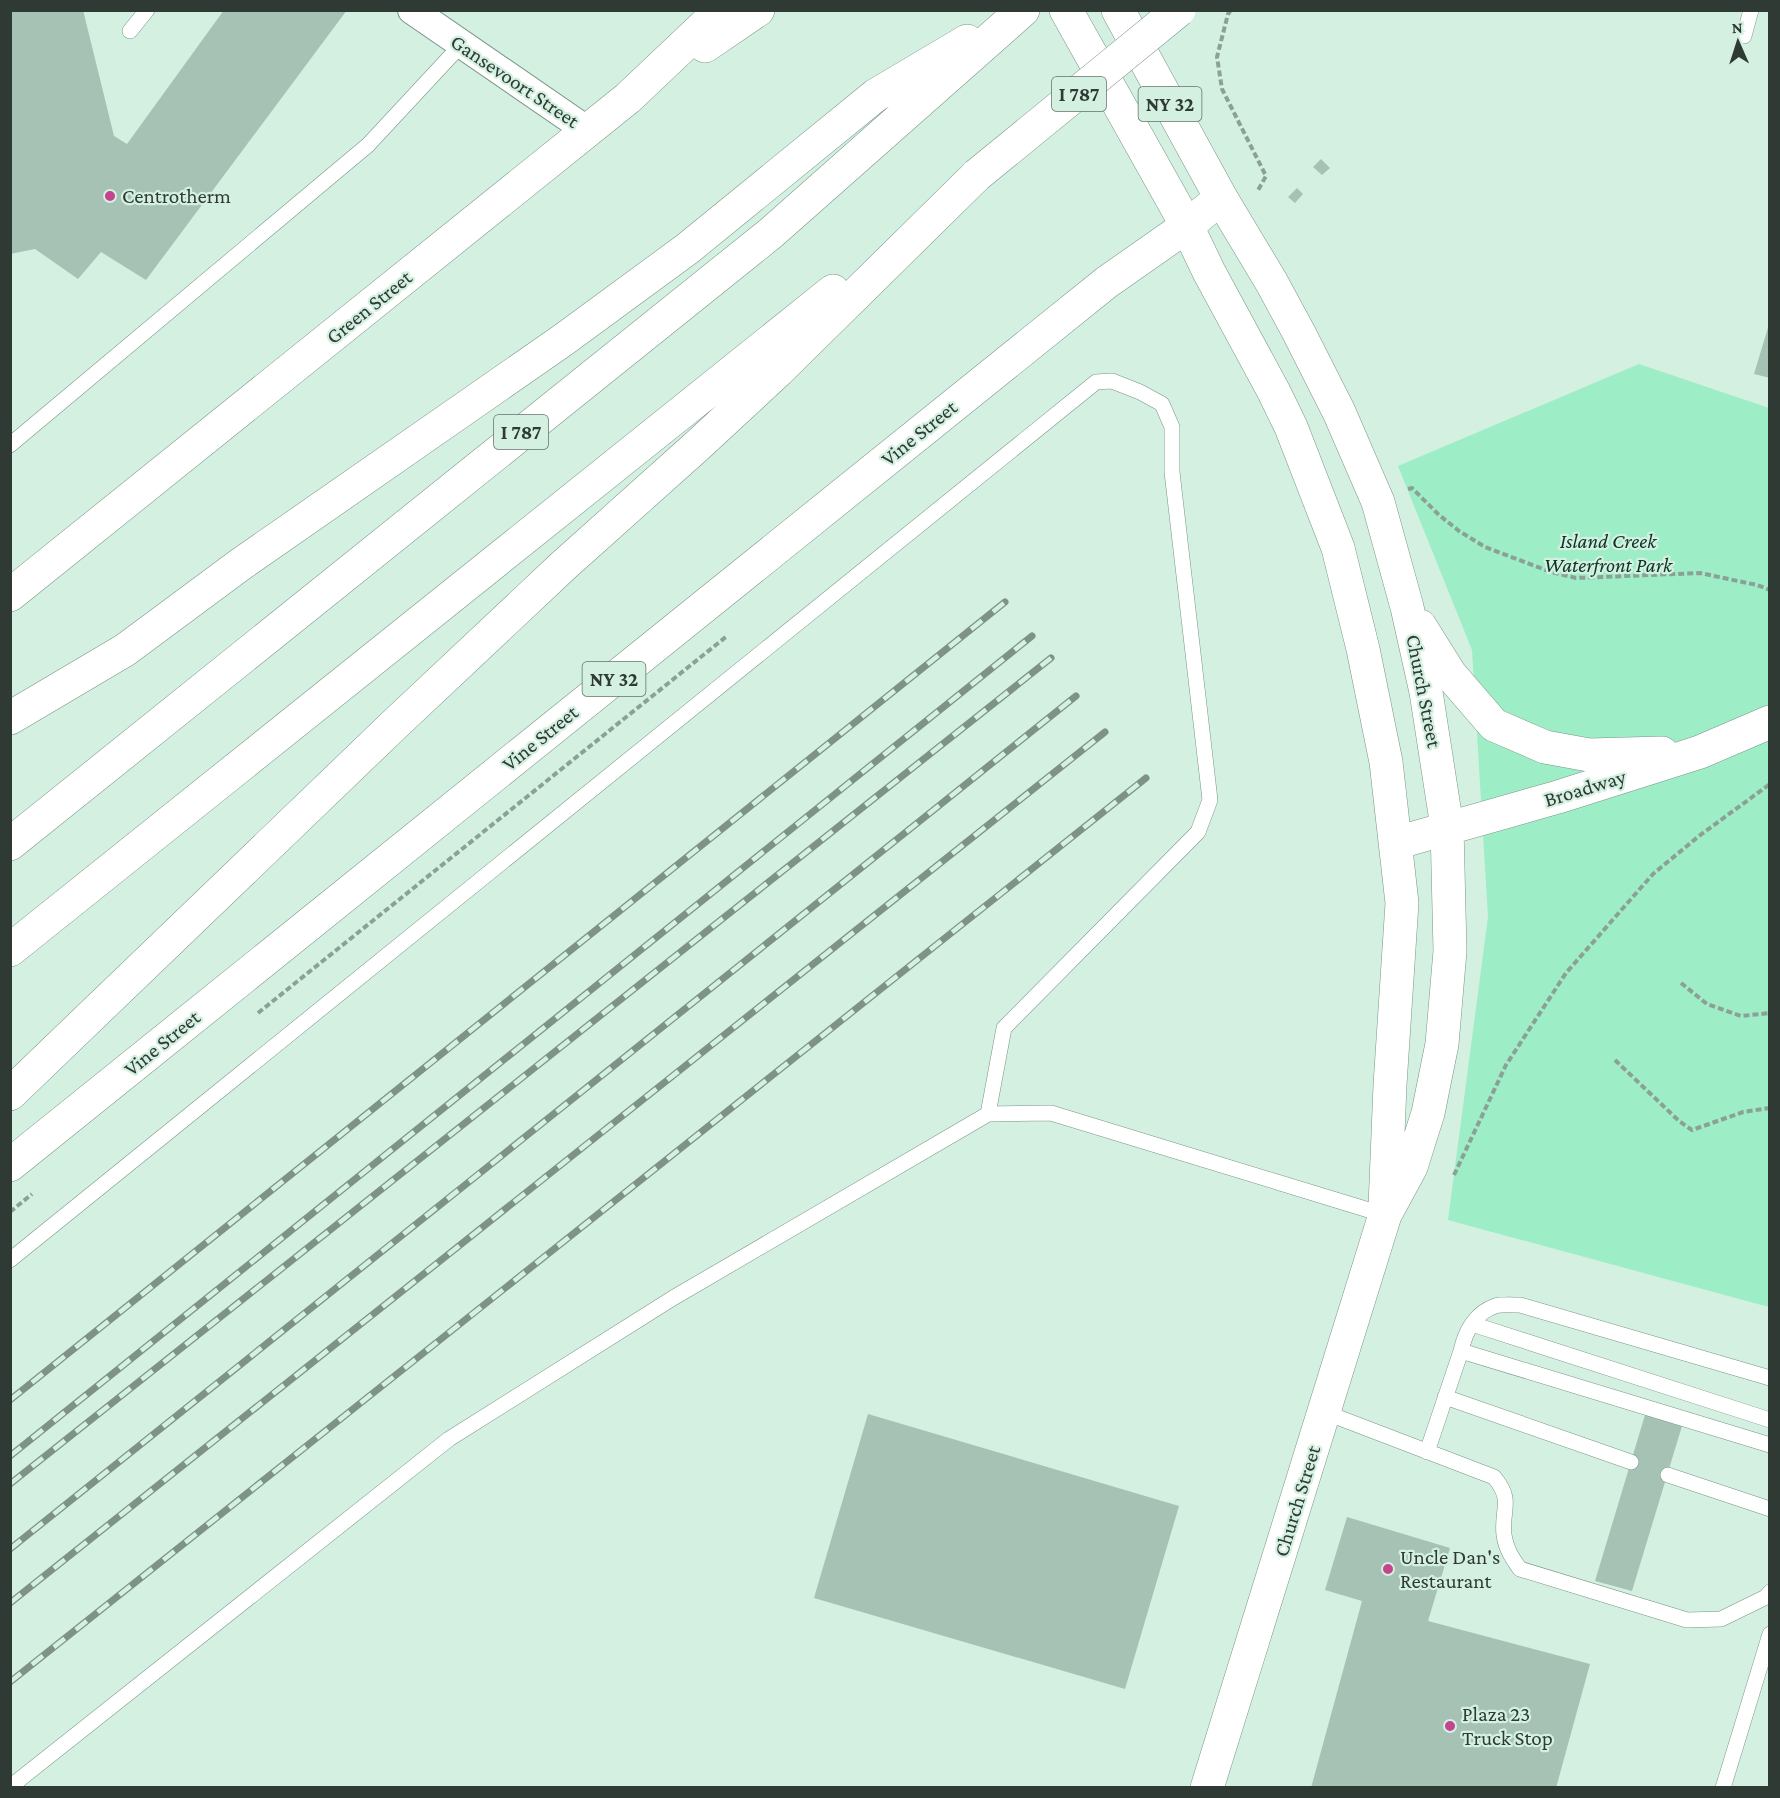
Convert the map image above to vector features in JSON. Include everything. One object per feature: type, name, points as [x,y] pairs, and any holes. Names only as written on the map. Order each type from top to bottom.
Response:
[{"type":"main road","name":"Green Street","points":[[10,595],[588,131],[628,98],[721,10]]},
{"type":"main road","points":[[628,98],[758,10]]},
{"type":"main road","points":[[10,718],[125,650],[241,564],[573,333],[687,249],[876,95],[1017,10]]},
{"type":"main road","name":"I 787","points":[[10,844],[771,233],[1023,10]]},
{"type":"main road","points":[[1066,10],[1187,226]]},
{"type":"main road","name":"NY 32","points":[[1118,10],[1221,198]]},
{"type":"main road","name":"I 787","points":[[10,950],[977,176],[1179,10]]},
{"type":"main road","points":[[10,1094],[564,566],[778,371],[977,176]]},
{"type":"main road","name":"Vine Street","points":[[10,1166],[1107,282],[1187,226],[1221,198]]},
{"type":"main road","name":"Church Street","points":[[1207,1788],[1384,1215],[1411,1167],[1428,1113],[1442,1044],[1450,951],[1447,827],[1426,692],[1407,607],[1378,502],[1339,412],[1314,363],[1272,283],[1221,198]]},
{"type":"main road","name":"Church Street","points":[[1187,226],[1291,427],[1338,548],[1363,649],[1386,762],[1402,903],[1384,1215]]},
{"type":"main road","points":[[1407,607],[1450,674],[1494,725],[1545,747],[1589,754],[1700,752]]},
{"type":"main road","name":"Broadway","points":[[1396,843],[1558,797],[1700,752],[1770,722]]},
{"type":"street","name":"Gansevoort Street","points":[[412,10],[588,131]]},
{"type":"lane","points":[[129,31],[147,10]]},
{"type":"lane","points":[[1744,36],[1751,10]]},
{"type":"lane","points":[[10,445],[368,146],[461,45]]},
{"type":"lane","points":[[10,1260],[1096,382],[1112,381],[1162,404],[1172,427],[1172,472],[1210,800],[1198,832],[1004,1028],[988,1114]]},
{"type":"lane","points":[[10,1786],[449,1439],[673,1298],[988,1114],[1051,1113],[1384,1215]]},
{"type":"lane","points":[[1427,1452],[1465,1335],[1477,1317],[1496,1306],[1520,1305],[1770,1378]]},
{"type":"lane","points":[[1472,1324],[1770,1420]]},
{"type":"lane","points":[[1461,1351],[1770,1445]]},
{"type":"lane","points":[[1444,1398],[1631,1462]]},
{"type":"lane","points":[[1324,1413],[1494,1477],[1504,1489],[1504,1533],[1508,1551],[1520,1569],[1687,1620],[1721,1618],[1766,1597],[1770,1592]]},
{"type":"lane","points":[[1668,1475],[1770,1509]]},
{"type":"lane","points":[[1723,1788],[1770,1634]]},
{"type":"path","points":[[1231,10],[1217,57],[1222,89],[1266,176],[1254,196]]},
{"type":"path","points":[[1378,502],[1384,497],[1412,488],[1439,515],[1485,547],[1551,572],[1576,578],[1700,573],[1770,590]]},
{"type":"path","points":[[1454,1175],[1506,1065],[1566,973],[1653,874],[1699,836],[1770,784]]},
{"type":"path","points":[[1681,983],[1707,1004],[1741,1016],[1770,1012]]},
{"type":"path","points":[[1615,1060],[1679,1121],[1692,1130],[1743,1112],[1770,1107]]},
{"type":"green space","name":"Island Creek Waterfront Park","points":[[1639,364],[1769,408],[1769,1307],[1448,1220],[1488,917],[1472,650],[1398,466]]},
{"type":"building","name":"Centrotherm","points":[[10,10],[83,10],[114,136],[127,144],[224,10],[347,10],[146,280],[101,252],[78,279],[35,249],[10,254]]},
{"type":"building","points":[[1321,159],[1330,168],[1322,175],[1313,167]]},
{"type":"building","points":[[1297,188],[1303,194],[1295,203],[1288,197]]},
{"type":"building","points":[[1770,321],[1770,378],[1754,374]]},
{"type":"building","points":[[868,1414],[1179,1506],[1125,1689],[814,1598]]},
{"type":"building","points":[[1645,1415],[1682,1426],[1632,1591],[1595,1581]]},
{"type":"building","name":"Plaza 23 Truck Stop","points":[[1347,1517],[1450,1548],[1428,1621],[1590,1664],[1556,1788],[1311,1788],[1362,1601],[1325,1590]]},
{"type":"railway","points":[[10,1400],[1005,602]]},
{"type":"railway","points":[[10,1456],[1032,636]]},
{"type":"railway","points":[[10,1484],[1051,658]]},
{"type":"railway","points":[[10,1549],[1076,696]]},
{"type":"railway","points":[[10,1603],[1105,732]]},
{"type":"railway","points":[[10,1682],[1146,778]]},
{"type":"place","name":"Centrotherm","points":[[110,196]]},
{"type":"place","name":"Uncle Dan's Restaurant","points":[[1388,1569]]},
{"type":"place","name":"Plaza 23 Truck Stop","points":[[1450,1726]]}]
